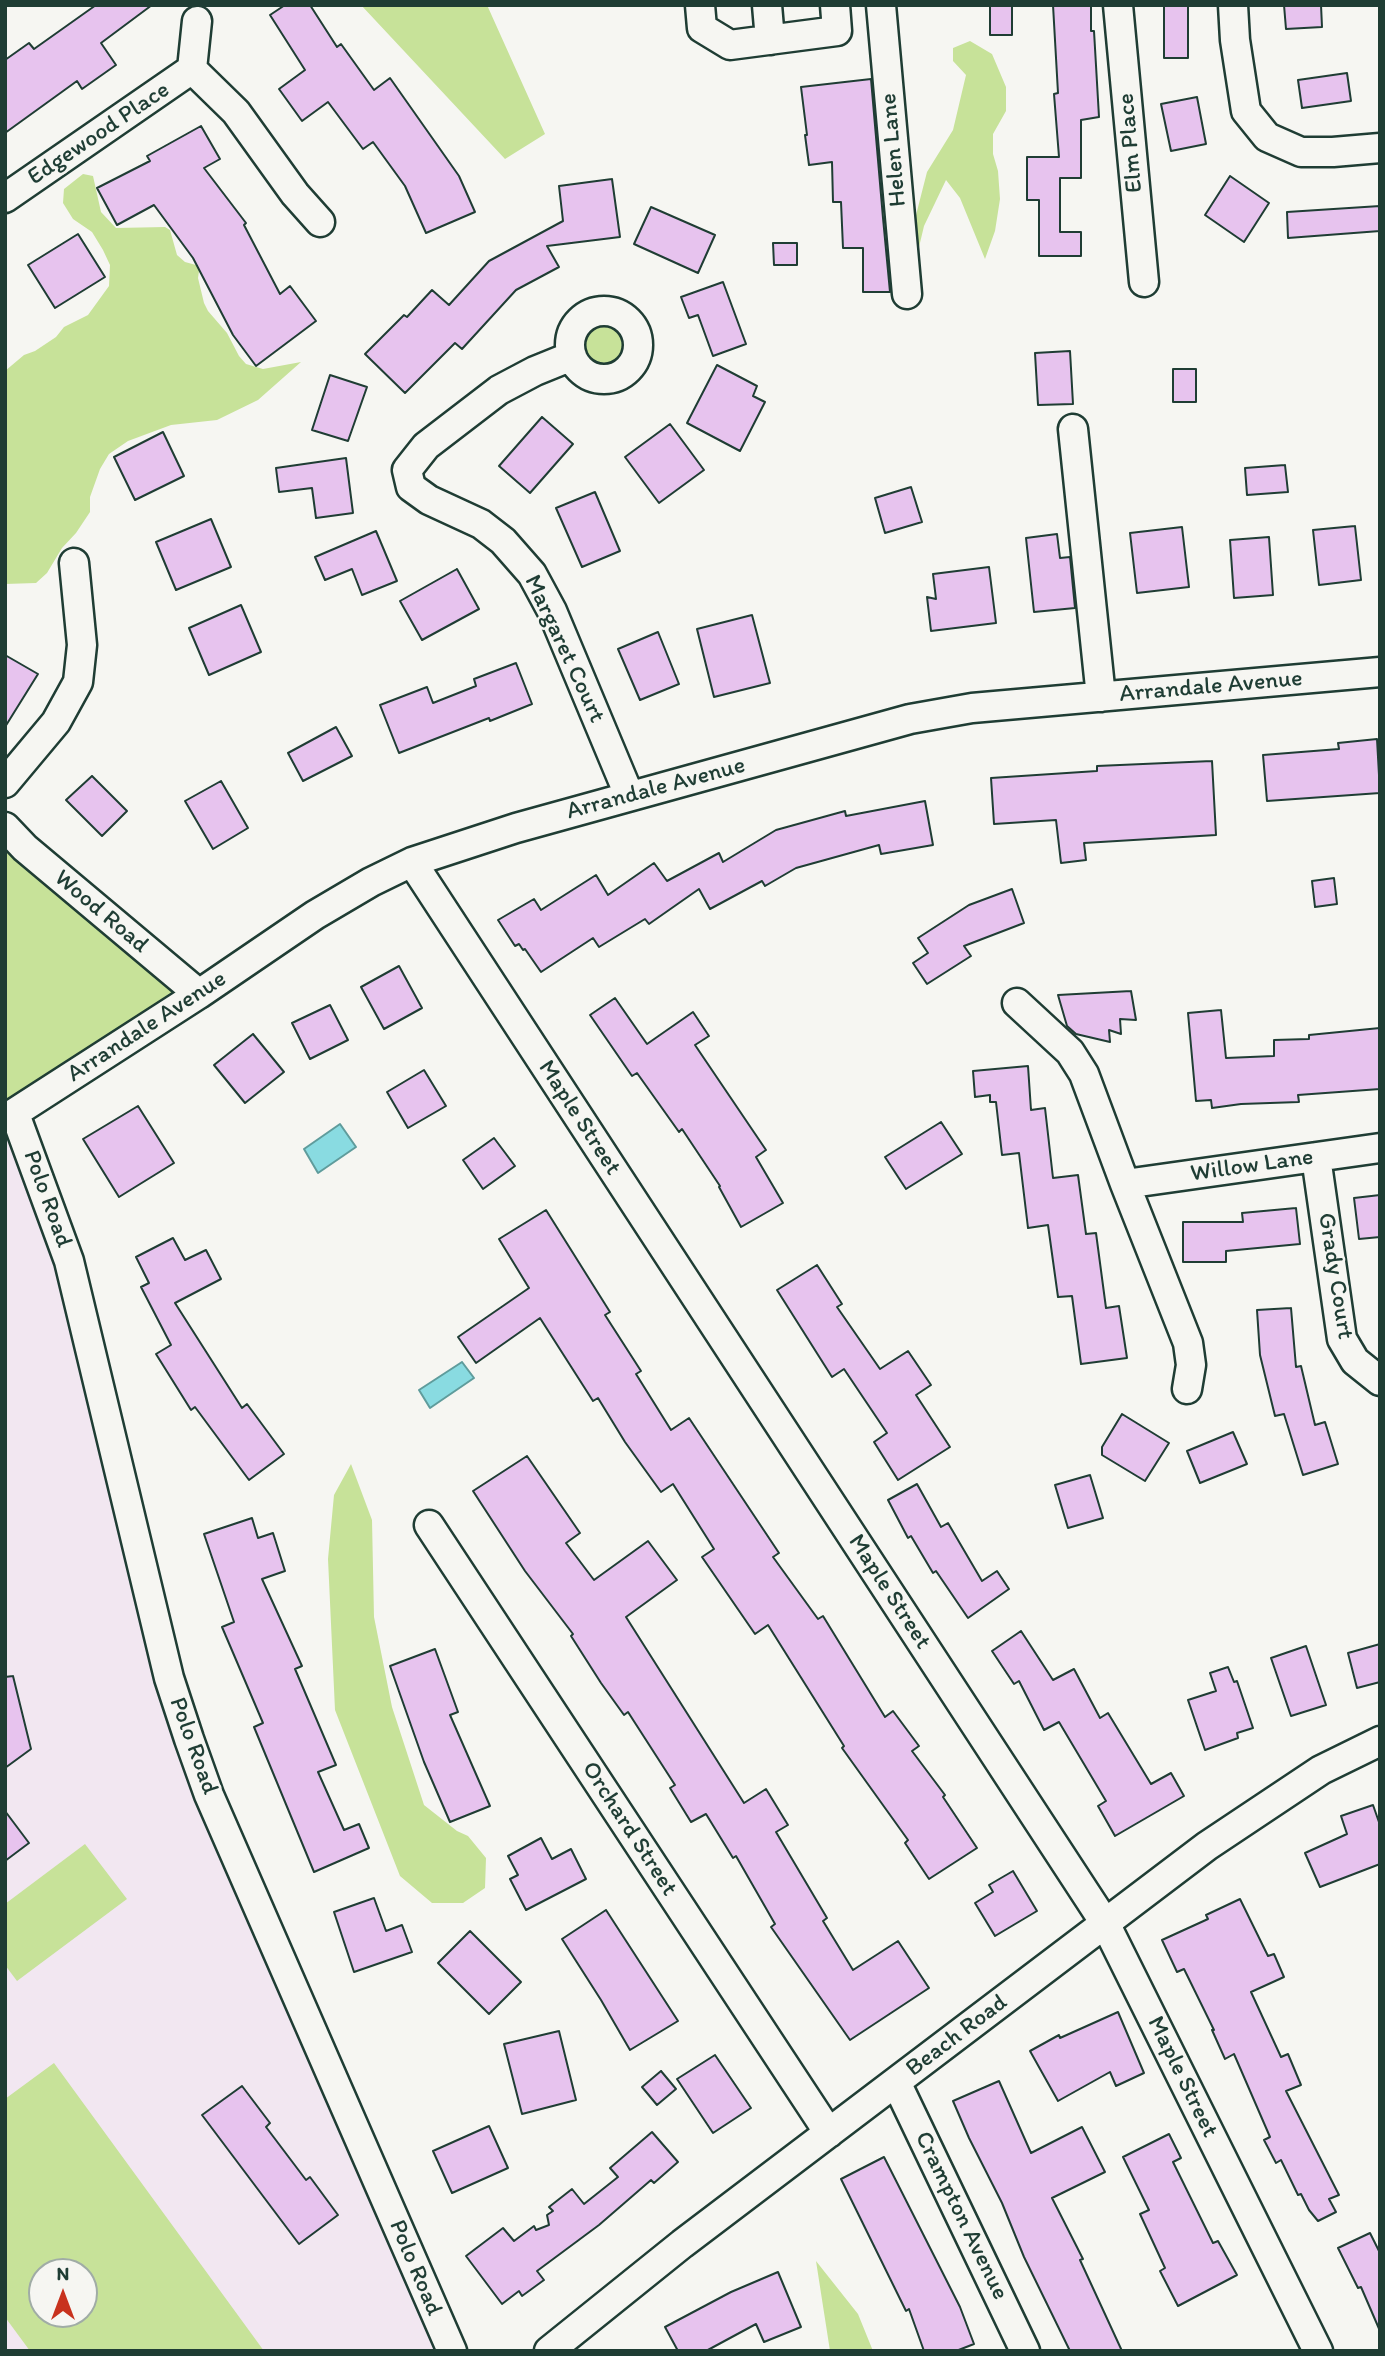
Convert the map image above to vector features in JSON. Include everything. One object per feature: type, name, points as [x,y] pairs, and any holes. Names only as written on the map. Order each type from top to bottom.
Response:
[{"type":"street","points":[[700,5],[702,28],[730,45],[837,31],[835,5]]},
{"type":"street","points":[[767,5],[770,40]]},
{"type":"street","name":"Helen Lane","points":[[881,5],[907,294]]},
{"type":"street","name":"Elm Place","points":[[1118,5],[1144,282]]},
{"type":"street","points":[[1233,5],[1235,40],[1246,111],[1267,137],[1301,152],[1380,148]]},
{"type":"street","name":"Edgewood Place","points":[[5,198],[192,69],[198,21]]},
{"type":"street","name":"Edgewood Place","points":[[192,69],[236,112],[295,194],[320,222]]},
{"type":"street","name":"Margaret Court","points":[[572,356],[499,390],[426,446],[407,470],[411,487],[429,500],[481,524],[503,541],[532,574],[552,611],[629,795]]},
{"type":"street","points":[[1073,429],[1101,696]]},
{"type":"street","points":[[5,783],[56,722],[78,682],[82,645],[74,563]]},
{"type":"street","name":"Arrandale Avenue","points":[[10,1117],[200,994],[315,915],[371,882],[412,862],[516,828],[911,719],[972,708],[1380,672]]},
{"type":"street","name":"Wood Road","points":[[5,827],[25,848],[200,994]]},
{"type":"street","name":"Maple Street","points":[[412,862],[1105,1923],[1318,2351]]},
{"type":"street","points":[[1017,1003],[1070,1052],[1084,1074],[1188,1343],[1191,1365],[1187,1388]]},
{"type":"street","name":"Polo Road","points":[[10,1117],[69,1261],[169,1678],[188,1739],[209,1794],[452,2351]]},
{"type":"street","name":"Willow Lane","points":[[1125,1184],[1380,1148]]},
{"type":"street","name":"Grady Court","points":[[1316,1157],[1342,1339],[1355,1361],[1380,1381]]},
{"type":"street","name":"Orchard Street","points":[[429,1525],[829,2133]]},
{"type":"street","name":"Beach Road","points":[[549,2351],[682,2244],[1208,1846],[1321,1770],[1380,1741]]},
{"type":"street","name":"Crampton Avenue","points":[[896,2082],[1025,2351]]},
{"type":"shaded area","points":[[15,1114],[169,1678],[452,2351],[5,2351],[5,1119]]},
{"type":"green space","points":[[361,5],[487,5],[545,134],[505,159]]},
{"type":"green space","points":[[970,41],[992,54],[1006,87],[1006,111],[993,134],[993,154],[998,171],[1000,199],[995,231],[985,259],[960,198],[946,180],[924,226],[915,264],[915,219],[927,172],[953,130],[966,75],[953,61],[953,48]]},
{"type":"green space","points":[[83,174],[93,176],[101,212],[116,228],[165,227],[170,230],[177,255],[185,262],[196,265],[205,263],[198,278],[204,303],[246,364],[263,369],[301,362],[258,400],[217,420],[171,425],[128,441],[109,454],[100,469],[90,497],[90,512],[62,548],[47,573],[36,583],[5,584],[5,371],[24,355],[56,337],[64,327],[88,315],[109,286],[110,265],[103,250],[92,232],[73,219],[63,203],[64,189]]},
{"type":"green space","points":[[605,317],[624,325],[632,344],[624,363],[605,371],[586,363],[578,344],[586,325]]},
{"type":"green space","points":[[5,827],[199,994],[5,1119]]},
{"type":"green space","points":[[351,1464],[372,1520],[374,1617],[392,1707],[424,1805],[457,1831],[468,1836],[486,1858],[485,1888],[463,1903],[432,1903],[400,1876],[335,1710],[328,1559],[334,1495]]},
{"type":"green space","points":[[85,1844],[127,1899],[17,1981],[5,1965],[5,1904]]},
{"type":"green space","points":[[54,2063],[264,2351],[30,2351],[5,2317],[5,2099]]},
{"type":"green space","points":[[816,2261],[858,2314],[873,2351],[830,2351]]},
{"type":"water","points":[[340,1124],[356,1147],[318,1173],[304,1149]]},
{"type":"water","points":[[462,1362],[474,1378],[430,1408],[419,1390]]},
{"type":"building","points":[[96,5],[152,5],[101,43],[116,65],[82,89],[77,81],[5,133],[5,60],[29,43],[34,49]]},
{"type":"building","points":[[285,5],[310,5],[337,47],[341,44],[374,90],[390,78],[459,176],[475,212],[426,233],[405,186],[373,142],[363,149],[328,102],[302,121],[279,89],[305,70],[270,15]]},
{"type":"building","points":[[990,5],[1012,5],[1012,35],[990,35]]},
{"type":"building","points":[[1053,5],[1091,5],[1091,31],[1094,31],[1099,117],[1081,120],[1081,178],[1060,178],[1060,232],[1081,232],[1081,256],[1039,256],[1039,200],[1027,200],[1027,157],[1059,157],[1054,94],[1058,93]]},
{"type":"building","points":[[1164,5],[1188,5],[1188,58],[1164,58]]},
{"type":"building","points":[[1284,5],[1321,5],[1322,27],[1286,29]]},
{"type":"building","points":[[1347,73],[1351,101],[1302,108],[1298,80]]},
{"type":"building","points":[[871,79],[890,292],[863,292],[863,248],[843,248],[841,202],[833,202],[832,162],[809,165],[805,135],[801,87]]},
{"type":"building","points":[[1197,97],[1206,144],[1171,151],[1161,104]]},
{"type":"building","points":[[201,126],[220,159],[204,168],[246,223],[244,225],[280,294],[290,286],[316,321],[256,366],[233,335],[193,258],[154,205],[117,225],[97,188],[150,161],[147,156]]},
{"type":"building","points":[[1230,176],[1269,203],[1244,242],[1205,215]]},
{"type":"building","points":[[612,179],[620,237],[547,246],[559,267],[516,290],[462,349],[455,343],[405,393],[365,354],[404,315],[407,317],[432,290],[449,305],[489,261],[563,221],[559,186]]},
{"type":"building","points":[[1380,206],[1380,231],[1288,238],[1287,212]]},
{"type":"building","points":[[651,207],[715,235],[698,273],[634,244]]},
{"type":"building","points":[[78,234],[105,277],[55,308],[28,265]]},
{"type":"building","points":[[773,243],[797,243],[797,265],[774,265]]},
{"type":"building","points":[[723,282],[746,344],[713,356],[698,315],[689,318],[681,297]]},
{"type":"building","points":[[1070,351],[1073,404],[1038,405],[1035,353]]},
{"type":"building","points":[[717,365],[757,386],[753,396],[765,402],[740,451],[687,423]]},
{"type":"building","points":[[1173,369],[1196,369],[1196,402],[1173,402]]},
{"type":"building","points":[[330,375],[367,387],[348,441],[312,430]]},
{"type":"building","points":[[542,417],[573,444],[530,493],[499,466]]},
{"type":"building","points":[[670,424],[704,470],[659,503],[625,457]]},
{"type":"building","points":[[163,432],[184,476],[135,500],[114,457]]},
{"type":"building","points":[[346,458],[353,513],[316,518],[312,488],[279,492],[276,468]]},
{"type":"building","points":[[1285,465],[1288,492],[1247,495],[1245,468]]},
{"type":"building","points":[[911,487],[922,522],[885,533],[875,498]]},
{"type":"building","points":[[595,492],[620,551],[582,567],[556,508]]},
{"type":"building","points":[[211,519],[231,567],[176,590],[156,542]]},
{"type":"building","points":[[1355,526],[1361,580],[1319,585],[1313,530]]},
{"type":"building","points":[[1182,527],[1189,587],[1137,593],[1130,533]]},
{"type":"building","points":[[376,531],[397,581],[362,595],[352,569],[325,580],[315,557]]},
{"type":"building","points":[[1057,534],[1060,558],[1070,557],[1075,608],[1034,612],[1026,538]]},
{"type":"building","points":[[1269,537],[1273,595],[1234,598],[1230,540]]},
{"type":"building","points":[[989,567],[996,623],[931,631],[927,597],[936,599],[933,574]]},
{"type":"building","points":[[457,569],[479,609],[422,640],[400,601]]},
{"type":"building","points":[[241,605],[261,652],[209,675],[189,628]]},
{"type":"building","points":[[752,615],[770,683],[714,697],[697,629]]},
{"type":"building","points":[[658,632],[679,684],[640,700],[618,649]]},
{"type":"building","points":[[5,655],[38,674],[5,727]]},
{"type":"building","points":[[516,663],[532,704],[399,753],[380,705],[427,687],[433,703],[476,686],[474,679]]},
{"type":"building","points":[[336,727],[352,756],[303,781],[288,753]]},
{"type":"building","points":[[1377,739],[1380,793],[1267,801],[1263,755],[1339,749],[1338,743]]},
{"type":"building","points":[[1212,761],[1216,835],[1084,843],[1086,860],[1061,863],[1056,820],[994,824],[991,778],[1097,771],[1097,766]]},
{"type":"building","points":[[92,776],[127,811],[102,836],[66,800]]},
{"type":"building","points":[[221,781],[248,828],[213,849],[185,801]]},
{"type":"building","points":[[925,801],[933,845],[881,854],[879,845],[796,868],[765,886],[762,881],[710,909],[699,889],[649,924],[645,919],[599,947],[593,938],[541,972],[525,949],[519,944],[515,946],[498,920],[534,899],[541,910],[596,875],[608,895],[654,863],[667,881],[719,853],[723,862],[776,830],[845,811],[846,816]]},
{"type":"building","points":[[1334,878],[1337,904],[1315,907],[1312,881]]},
{"type":"building","points":[[1012,889],[1024,923],[964,946],[971,956],[927,984],[913,963],[928,953],[918,938],[969,905]]},
{"type":"building","points":[[399,966],[422,1008],[384,1029],[361,987]]},
{"type":"building","points":[[1131,991],[1136,1020],[1120,1019],[1121,1034],[1109,1030],[1110,1042],[1076,1034],[1067,1026],[1058,995]]},
{"type":"building","points":[[615,998],[647,1044],[693,1012],[709,1036],[695,1045],[766,1150],[756,1157],[783,1203],[741,1227],[720,1186],[682,1129],[679,1132],[637,1073],[632,1076],[590,1015]]},
{"type":"building","points":[[330,1005],[348,1040],[310,1059],[292,1023]]},
{"type":"building","points":[[1221,1010],[1226,1058],[1274,1056],[1274,1040],[1309,1039],[1309,1035],[1380,1028],[1380,1089],[1298,1095],[1299,1102],[1212,1108],[1211,1100],[1196,1101],[1188,1013]]},
{"type":"building","points":[[253,1034],[284,1072],[245,1103],[214,1065]]},
{"type":"building","points":[[1028,1066],[1031,1110],[1045,1108],[1053,1178],[1078,1175],[1086,1234],[1096,1233],[1106,1308],[1119,1306],[1127,1358],[1081,1364],[1072,1296],[1058,1297],[1048,1225],[1028,1228],[1019,1153],[1002,1155],[996,1102],[990,1102],[990,1095],[975,1097],[973,1071]]},
{"type":"building","points":[[424,1070],[446,1106],[408,1128],[387,1092]]},
{"type":"building","points":[[138,1106],[174,1163],[119,1197],[83,1139]]},
{"type":"building","points":[[941,1122],[962,1154],[906,1189],[885,1157]]},
{"type":"building","points":[[494,1138],[515,1166],[483,1189],[463,1160]]},
{"type":"building","points":[[1380,1195],[1380,1237],[1359,1239],[1354,1198]]},
{"type":"building","points":[[1296,1208],[1300,1244],[1226,1251],[1226,1262],[1183,1262],[1183,1222],[1243,1222],[1242,1213]]},
{"type":"building","points":[[546,1210],[610,1312],[605,1315],[641,1371],[636,1374],[671,1430],[689,1418],[779,1553],[773,1557],[818,1619],[823,1616],[885,1717],[893,1711],[919,1746],[912,1751],[945,1795],[943,1797],[977,1848],[929,1879],[905,1843],[908,1840],[842,1748],[844,1746],[768,1625],[755,1634],[702,1557],[714,1549],[673,1484],[661,1492],[598,1398],[593,1401],[540,1318],[476,1363],[458,1337],[529,1288],[499,1239]]},
{"type":"building","points":[[173,1238],[185,1260],[206,1250],[221,1279],[175,1303],[242,1408],[247,1404],[284,1454],[249,1480],[195,1407],[191,1410],[156,1354],[171,1345],[141,1287],[149,1283],[136,1257]]},
{"type":"building","points":[[817,1265],[842,1304],[837,1307],[880,1369],[908,1351],[931,1385],[916,1395],[950,1447],[898,1480],[874,1442],[887,1433],[844,1369],[832,1377],[777,1290]]},
{"type":"building","points":[[1291,1308],[1296,1367],[1301,1366],[1315,1425],[1325,1422],[1338,1464],[1303,1475],[1284,1414],[1275,1416],[1260,1355],[1257,1310]]},
{"type":"building","points":[[1122,1414],[1169,1443],[1145,1481],[1102,1455],[1102,1447]]},
{"type":"building","points":[[1233,1432],[1247,1464],[1200,1483],[1187,1451]]},
{"type":"building","points":[[527,1456],[580,1533],[566,1543],[594,1580],[648,1541],[677,1580],[626,1617],[744,1803],[766,1789],[788,1825],[776,1832],[827,1918],[823,1921],[853,1970],[898,1941],[929,1988],[850,2040],[771,1927],[775,1924],[736,1856],[733,1858],[706,1814],[691,1822],[670,1788],[675,1785],[628,1712],[624,1715],[601,1683],[571,1636],[573,1634],[525,1571],[473,1491]]},
{"type":"building","points":[[1090,1475],[1103,1518],[1068,1528],[1055,1485]]},
{"type":"building","points":[[917,1484],[941,1527],[948,1523],[982,1581],[997,1571],[1009,1589],[968,1618],[936,1571],[933,1573],[911,1536],[908,1538],[888,1500]]},
{"type":"building","points":[[252,1518],[258,1538],[273,1533],[285,1571],[262,1579],[302,1666],[295,1669],[336,1765],[318,1772],[344,1830],[359,1824],[369,1848],[314,1872],[254,1727],[263,1723],[222,1627],[234,1622],[204,1534]]},
{"type":"building","points":[[1021,1631],[1053,1680],[1074,1669],[1100,1718],[1108,1713],[1151,1784],[1171,1773],[1184,1796],[1115,1836],[1098,1806],[1106,1801],[1059,1722],[1044,1730],[1019,1681],[1014,1684],[992,1651]]},
{"type":"building","points":[[1380,1644],[1380,1682],[1357,1688],[1348,1653]]},
{"type":"building","points":[[1306,1646],[1326,1705],[1291,1716],[1271,1658]]},
{"type":"building","points":[[435,1649],[458,1712],[450,1715],[490,1806],[450,1822],[424,1762],[390,1666]]},
{"type":"building","points":[[1228,1667],[1234,1682],[1237,1681],[1253,1728],[1237,1733],[1238,1738],[1205,1750],[1188,1700],[1216,1691],[1210,1673]]},
{"type":"building","points":[[13,1676],[31,1749],[5,1768],[5,1677]]},
{"type":"building","points":[[1373,1805],[1380,1825],[1380,1864],[1320,1887],[1305,1853],[1347,1834],[1341,1816]]},
{"type":"building","points":[[5,1811],[29,1843],[5,1861]]},
{"type":"building","points":[[541,1838],[552,1859],[571,1849],[586,1879],[526,1910],[510,1879],[518,1875],[508,1856]]},
{"type":"building","points":[[1013,1871],[1037,1911],[995,1936],[975,1903],[993,1892],[989,1885]]},
{"type":"building","points":[[374,1898],[386,1931],[402,1925],[412,1952],[354,1972],[334,1912]]},
{"type":"building","points":[[1240,1899],[1268,1956],[1274,1954],[1284,1977],[1251,1992],[1281,2057],[1288,2054],[1301,2085],[1286,2091],[1339,2195],[1329,2199],[1336,2212],[1318,2221],[1301,2194],[1298,2195],[1281,2160],[1276,2163],[1264,2140],[1270,2137],[1234,2054],[1225,2059],[1184,1969],[1177,1972],[1162,1940],[1208,1919],[1206,1915]]},
{"type":"building","points":[[606,1910],[678,2021],[630,2050],[562,1939]]},
{"type":"building","points":[[470,1931],[521,1982],[489,2014],[438,1963]]},
{"type":"building","points":[[1118,2012],[1144,2073],[1116,2086],[1110,2072],[1058,2101],[1030,2051],[1059,2035],[1060,2038]]},
{"type":"building","points":[[559,2031],[576,2100],[522,2114],[504,2044]]},
{"type":"building","points":[[715,2055],[751,2108],[713,2133],[677,2079]]},
{"type":"building","points":[[661,2071],[676,2089],[657,2105],[642,2087]]},
{"type":"building","points":[[999,2081],[1031,2153],[1082,2127],[1105,2172],[1052,2198],[1083,2259],[1080,2260],[1122,2351],[1070,2351],[969,2138],[953,2101]]},
{"type":"building","points":[[242,2086],[270,2123],[266,2127],[306,2180],[310,2177],[338,2215],[299,2244],[202,2115]]},
{"type":"building","points":[[489,2126],[508,2168],[452,2193],[433,2151]]},
{"type":"building","points":[[652,2132],[678,2162],[654,2183],[651,2180],[599,2225],[537,2271],[544,2280],[522,2296],[519,2291],[502,2304],[466,2256],[503,2228],[514,2241],[534,2226],[536,2230],[549,2225],[547,2215],[553,2211],[549,2207],[572,2189],[584,2204],[618,2177],[610,2168]]},
{"type":"building","points":[[1169,2134],[1181,2158],[1173,2162],[1213,2243],[1218,2241],[1237,2275],[1178,2306],[1160,2271],[1165,2268],[1140,2214],[1149,2210],[1123,2157]]},
{"type":"building","points":[[884,2157],[960,2307],[974,2344],[956,2351],[924,2351],[909,2309],[906,2311],[841,2179]]},
{"type":"building","points":[[1370,2233],[1380,2253],[1380,2331],[1361,2287],[1358,2288],[1338,2248]]},
{"type":"building","points":[[778,2272],[801,2327],[764,2342],[756,2324],[706,2351],[678,2351],[665,2327],[731,2292]]}]
